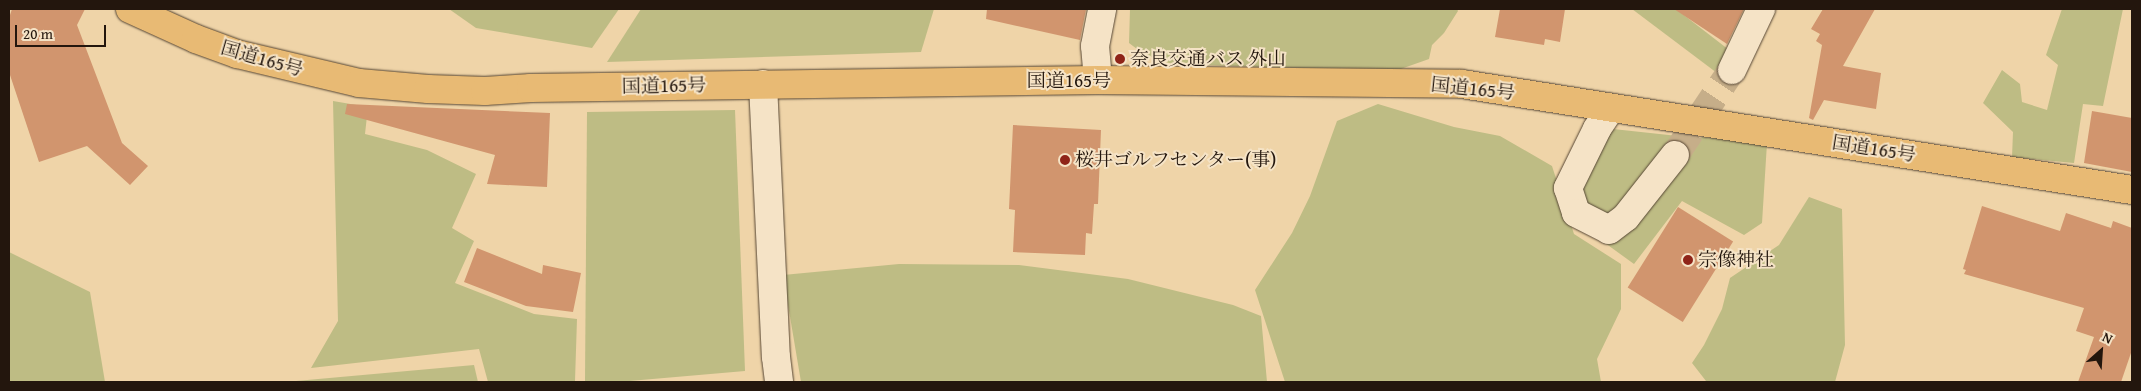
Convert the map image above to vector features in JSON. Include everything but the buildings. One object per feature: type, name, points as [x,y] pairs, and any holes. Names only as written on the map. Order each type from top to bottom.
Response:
[{"type":"highway","name":"国道165号","points":[[130,9],[196,39],[237,54],[359,83],[428,89],[485,91],[531,88],[1098,80],[1462,84],[2132,190]]},
{"type":"street","points":[[1098,80],[1095,46],[1102,9]]},
{"type":"street","points":[[1732,70],[1761,9]]},
{"type":"street","points":[[763,84],[776,357],[779,382]]},
{"type":"street","points":[[1611,108],[1597,129],[1568,188],[1576,214],[1609,230],[1626,217],[1675,155]]},
{"type":"shaded area","points":[[449,9],[619,9],[592,48],[476,28]]},
{"type":"shaded area","points":[[641,9],[934,9],[921,52],[607,62]]},
{"type":"shaded area","points":[[1130,9],[1457,9],[1458,11],[1444,33],[1432,45],[1429,59],[1395,71],[1172,64],[1145,55],[1129,43]]},
{"type":"shaded area","points":[[1632,9],[1676,9],[1733,53],[1717,73]]},
{"type":"shaded area","points":[[2062,9],[2123,9],[2103,106],[2083,104],[2074,163],[2012,157],[2013,132],[1983,103],[2002,70],[2020,84],[2022,102],[2047,110],[2058,65],[2046,55]]},
{"type":"shaded area","points":[[333,101],[368,107],[365,134],[427,150],[476,174],[452,228],[474,241],[455,283],[534,314],[577,319],[575,381],[488,382],[479,349],[311,368],[338,321]]},
{"type":"shaded area","points":[[1378,104],[1454,127],[1500,136],[1552,166],[1574,234],[1621,264],[1621,309],[1597,359],[1601,382],[1285,382],[1255,290],[1292,233],[1310,196],[1337,121]]},
{"type":"shaded area","points":[[735,110],[745,371],[618,382],[585,382],[587,112]]},
{"type":"shaded area","points":[[1613,129],[1678,136],[1611,218],[1581,203],[1578,187]]},
{"type":"shaded area","points":[[1702,137],[1767,143],[1762,223],[1744,235],[1682,201],[1634,264],[1605,243]]},
{"type":"shaded area","points":[[1809,197],[1842,209],[1845,345],[1835,382],[1706,381],[1692,363],[1704,345],[1722,309],[1730,278],[1779,245]]},
{"type":"shaded area","points":[[9,252],[90,292],[105,382],[9,382]]},
{"type":"shaded area","points":[[899,264],[1019,265],[1128,279],[1233,305],[1261,316],[1267,382],[801,382],[783,275]]},
{"type":"shaded area","points":[[474,365],[478,382],[296,381]]},
{"type":"tunnel","points":[[1675,155],[1732,70]]},
{"type":"place","name":"奈良交通バス 外山","points":[[1120,59]]},
{"type":"place","name":"桜井ゴルフセンター(事)","points":[[1065,160]]},
{"type":"place","name":"宗像神社","points":[[1688,260]]}]
